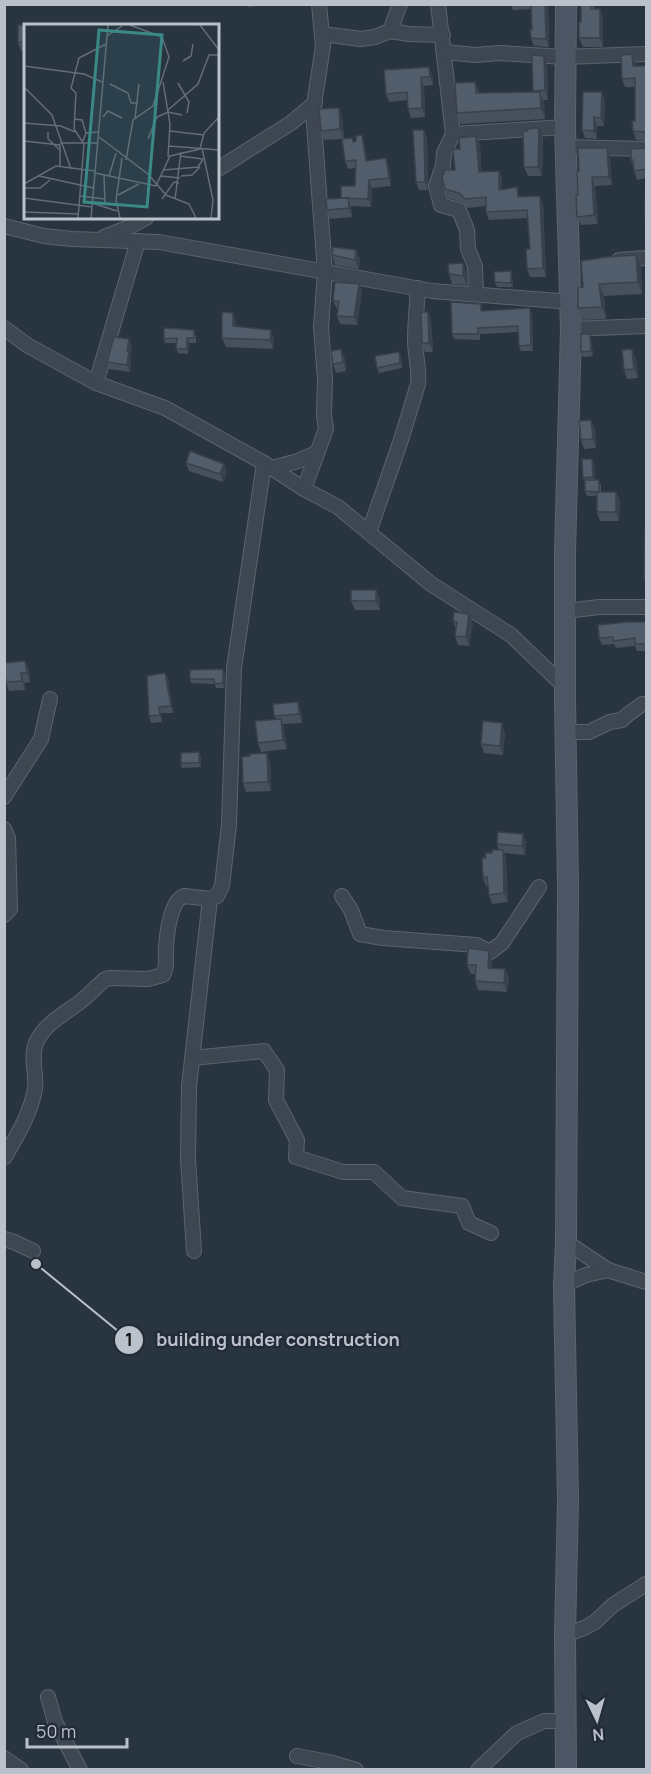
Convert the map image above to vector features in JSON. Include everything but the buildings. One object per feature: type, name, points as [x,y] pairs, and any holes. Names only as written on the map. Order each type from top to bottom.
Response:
[{"type":"main road","points":[[566,4],[565,147],[575,266],[571,302],[566,468],[565,687],[568,885],[564,1286],[568,1500],[565,1635],[566,1770]]},
{"type":"street","points":[[304,489],[326,429],[324,415],[326,379],[321,327],[325,272],[313,111],[323,46],[320,4]]},
{"type":"street","points":[[390,31],[400,4]]},
{"type":"street","points":[[438,4],[453,134],[444,153],[443,166],[436,186],[441,205],[459,210],[467,230],[468,249],[475,266],[476,294]]},
{"type":"street","points":[[322,34],[361,39],[390,31],[443,35]]},
{"type":"street","points":[[445,52],[564,57],[646,54]]},
{"type":"street","points":[[219,168],[291,123],[315,103]]},
{"type":"street","points":[[453,134],[565,127]]},
{"type":"street","points":[[565,147],[646,149]]},
{"type":"street","points":[[97,240],[144,219]]},
{"type":"street","points":[[4,226],[44,236],[159,242],[418,288],[571,302]]},
{"type":"street","points":[[96,383],[138,241]]},
{"type":"street","points":[[610,260],[646,258]]},
{"type":"street","points":[[369,532],[418,384],[415,340],[418,288]]},
{"type":"street","points":[[571,329],[646,326]]},
{"type":"street","points":[[4,327],[27,345],[96,383],[165,408],[338,507],[431,584],[510,635],[565,687]]},
{"type":"street","points":[[268,466],[316,453]]},
{"type":"street","points":[[4,1158],[26,1120],[32,1104],[36,1077],[33,1053],[42,1032],[104,980],[109,978],[148,979],[163,975],[174,903],[184,896],[210,899],[217,896],[222,886],[229,825],[234,668],[268,466]]},
{"type":"street","points":[[566,611],[599,607],[646,608]]},
{"type":"street","points":[[4,797],[41,739],[50,699]]},
{"type":"street","points":[[566,732],[595,730],[610,722],[622,720],[627,713],[646,704]]},
{"type":"street","points":[[4,829],[8,838],[10,909],[4,915]]},
{"type":"street","points":[[342,896],[351,910],[360,934],[476,945],[490,952],[502,943],[539,887]]},
{"type":"street","points":[[194,1251],[188,1159],[189,1086],[210,899]]},
{"type":"street","points":[[192,1058],[264,1051],[277,1070],[276,1100],[297,1140],[296,1157],[343,1172],[374,1172],[402,1198],[462,1206],[469,1223],[491,1233]]},
{"type":"street","points":[[4,1239],[33,1251]]},
{"type":"street","points":[[566,1242],[609,1270],[646,1282]]},
{"type":"street","points":[[564,1286],[586,1275],[609,1270]]},
{"type":"street","points":[[565,1635],[596,1622],[613,1605],[646,1584]]},
{"type":"street","points":[[48,1697],[55,1722],[80,1770]]},
{"type":"street","points":[[478,1770],[524,1729],[544,1721],[566,1720]]},
{"type":"street","points":[[297,1756],[329,1761],[356,1770]]},
{"type":"street","points":[[4,1758],[21,1770]]},
{"type":"place","name":"building under construction","points":[[36,1264]]}]
